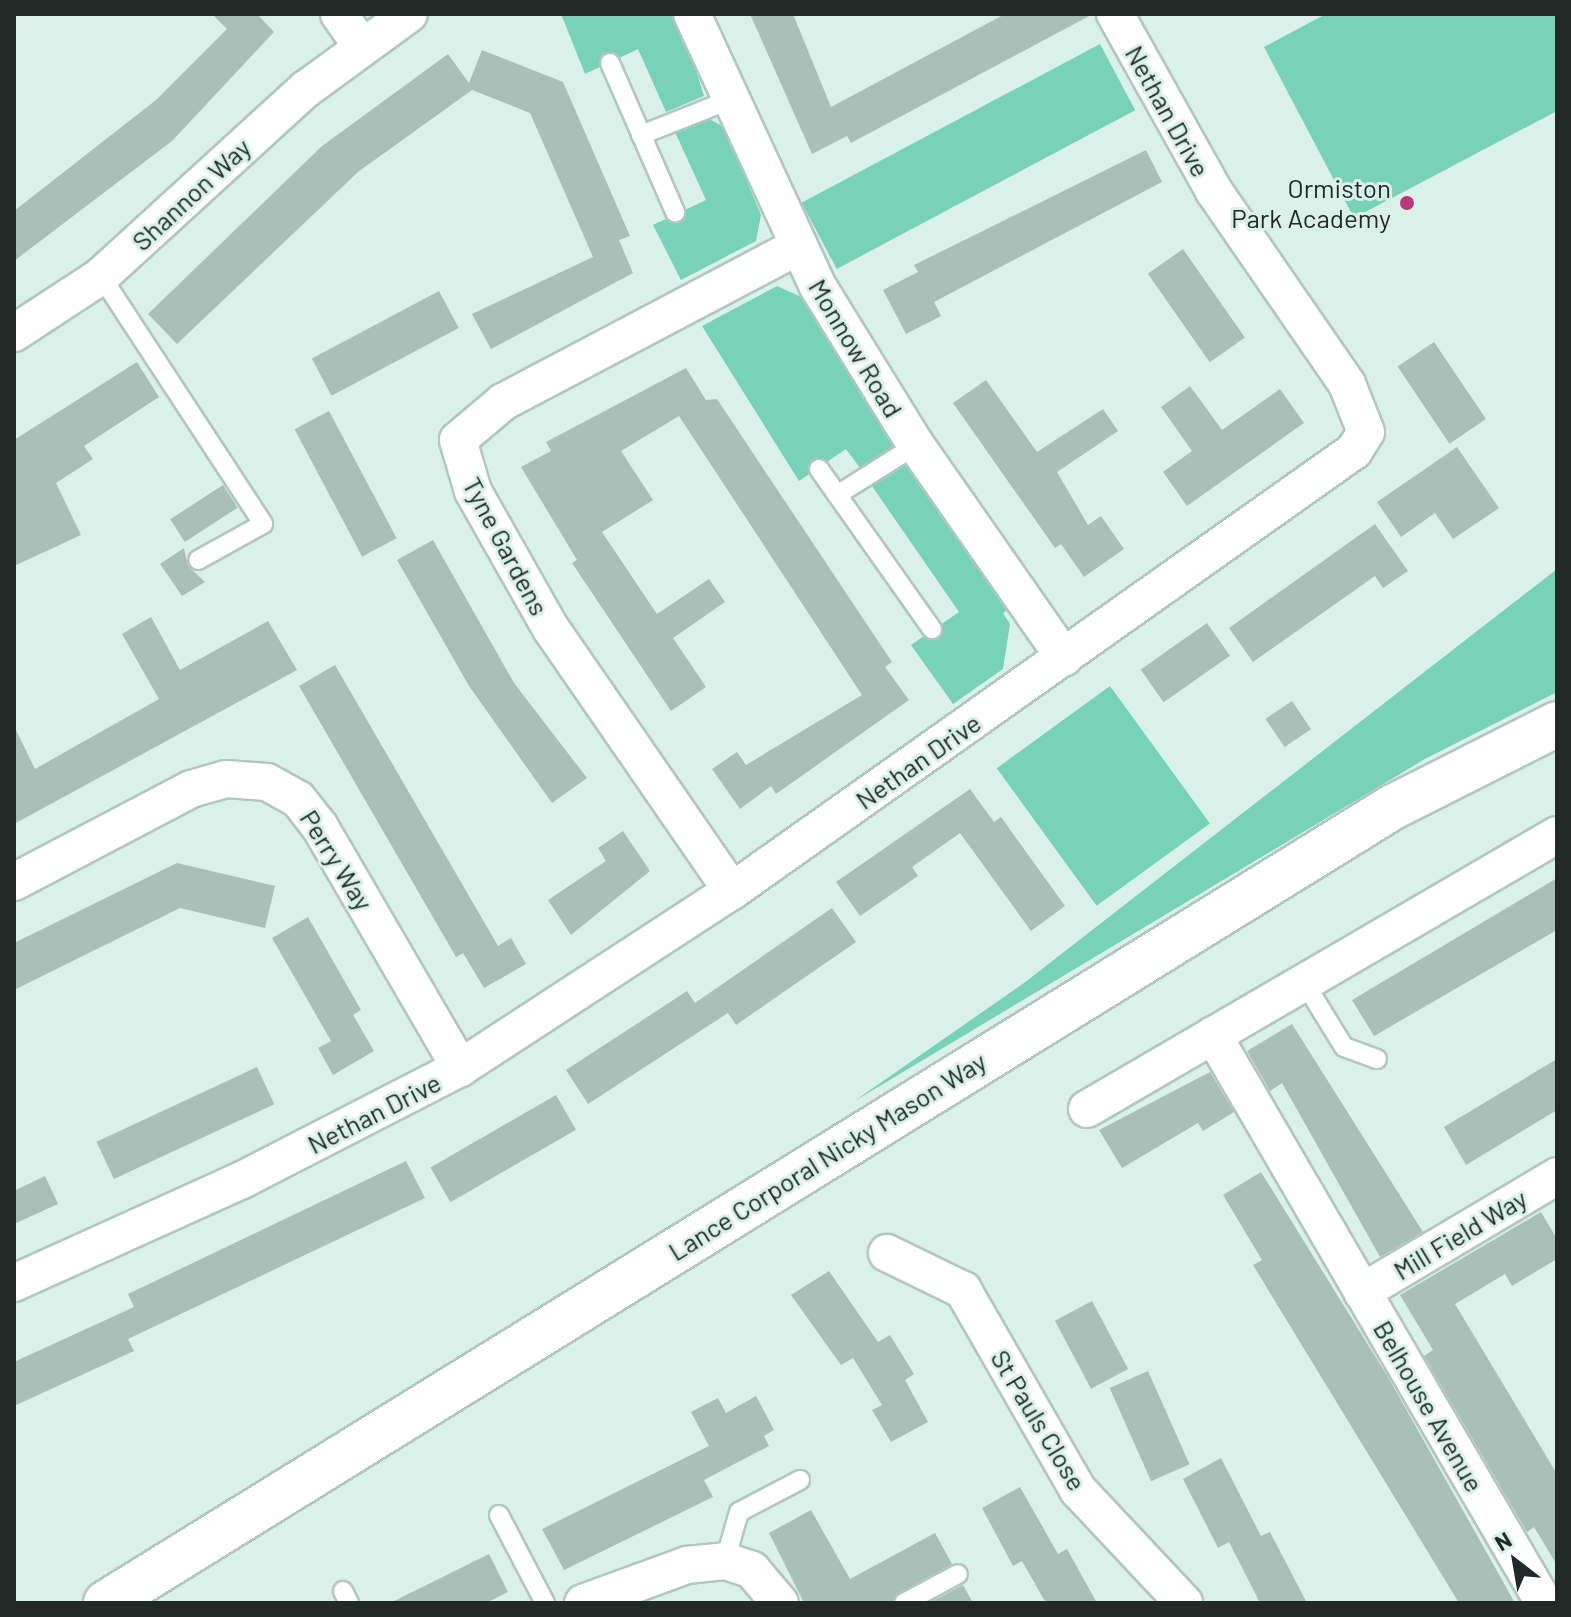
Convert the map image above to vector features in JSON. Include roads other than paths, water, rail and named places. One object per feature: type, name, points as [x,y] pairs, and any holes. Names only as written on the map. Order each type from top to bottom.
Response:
[{"type":"main road","name":"Lance Corporal Nicky Mason Way","points":[[106,1603],[1380,814],[1557,724]]},
{"type":"street","points":[[339,14],[362,47]]},
{"type":"street","name":"Shannon Way","points":[[14,333],[101,276],[362,47],[409,14]]},
{"type":"street","name":"Monnow Road","points":[[692,14],[727,101],[797,247],[916,445],[1064,657]]},
{"type":"street","name":"Nethan Drive","points":[[14,1283],[242,1180],[460,1068],[732,891],[1354,451],[1366,432],[1347,384],[1214,191],[1115,14]]},
{"type":"street","name":"Tyne Gardens","points":[[732,891],[551,629],[473,491],[458,440],[503,402],[797,247]]},
{"type":"street","name":"Perry Way","points":[[14,882],[191,789],[226,779],[267,782],[298,799],[320,827],[460,1068]]},
{"type":"street","points":[[1087,1109],[1557,835]]},
{"type":"street","name":"Belhouse Avenue","points":[[1213,1035],[1544,1603]]},
{"type":"street","name":"Mill Field Way","points":[[1362,1292],[1557,1176]]},
{"type":"street","name":"St Pauls Close","points":[[887,1253],[963,1290],[1078,1490],[1184,1603]]},
{"type":"street","points":[[583,1603],[687,1565],[725,1561],[752,1570],[780,1603]]},
{"type":"lane","points":[[610,63],[675,212]]},
{"type":"lane","points":[[641,135],[727,101]]},
{"type":"lane","points":[[101,276],[263,524],[198,560]]},
{"type":"lane","points":[[837,495],[916,445]]},
{"type":"lane","points":[[819,469],[932,629]]},
{"type":"lane","points":[[1304,982],[1344,1047],[1377,1059]]},
{"type":"lane","points":[[725,1561],[739,1512],[800,1480]]},
{"type":"lane","points":[[499,1515],[545,1603]]},
{"type":"lane","points":[[904,1603],[958,1574]]},
{"type":"place","name":"Ormiston Park Academy","points":[[1407,203]]}]
